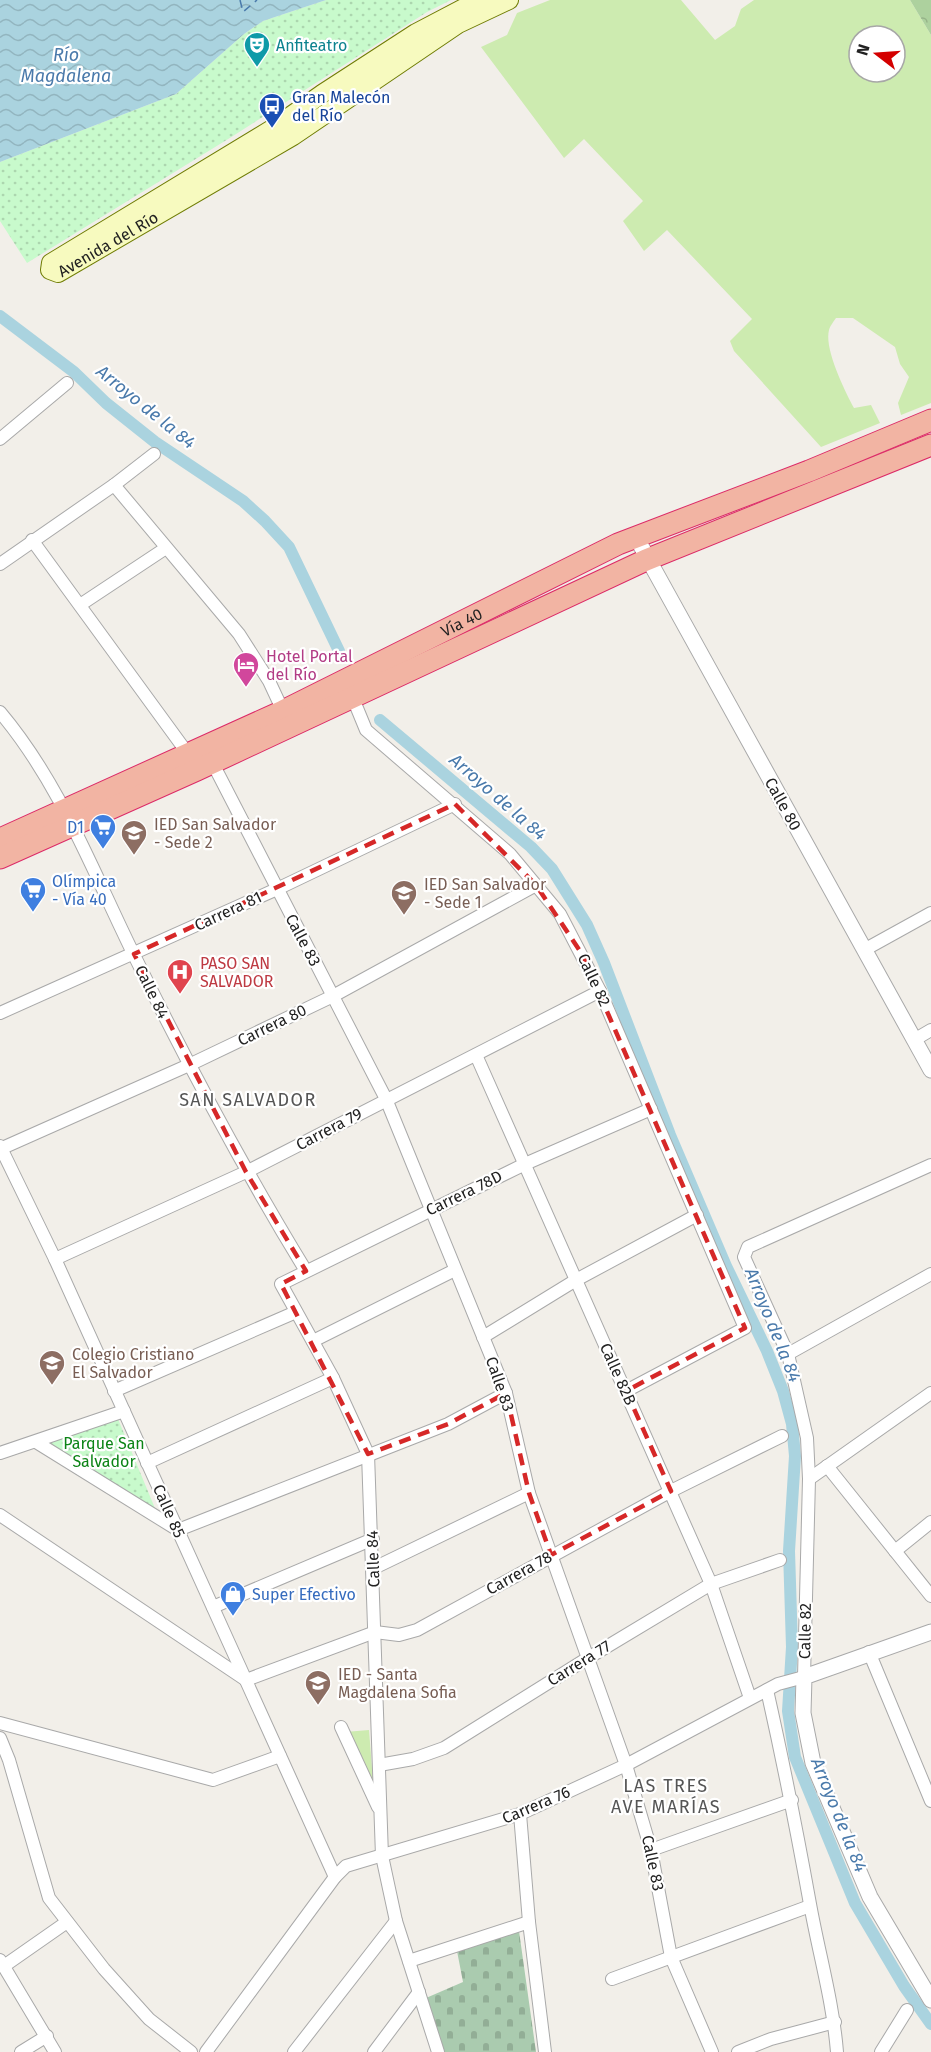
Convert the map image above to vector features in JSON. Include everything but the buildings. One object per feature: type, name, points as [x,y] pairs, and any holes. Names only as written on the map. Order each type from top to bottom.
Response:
[{"type":"highway","name":"Vía 40","points":[[201,758],[283,711],[636,537],[931,420]]},
{"type":"highway","name":"Vía 40","points":[[0,858],[68,818],[201,758],[352,696],[646,560],[931,445]]},
{"type":"highway","points":[[817,467],[827,487]]},
{"type":"highway","name":"Vía 40","points":[[0,839],[68,818]]},
{"type":"main road","name":"Avenida del Río","points":[[479,0],[431,25],[322,94],[273,129],[147,206],[72,248],[51,263],[50,270],[58,273],[293,136],[458,24],[509,0]]},
{"type":"main road","points":[[293,136],[310,113],[418,42],[431,25]]},
{"type":"street","points":[[0,439],[67,383]]},
{"type":"street","points":[[0,564],[114,485],[154,454]]},
{"type":"street","points":[[114,485],[166,548],[204,589],[239,634],[269,681],[283,711]]},
{"type":"street","name":"Calle 80","points":[[636,537],[646,560],[931,1070]]},
{"type":"street","name":"Calle 83","points":[[32,540],[80,605],[201,758],[276,888],[386,1100],[506,1393],[529,1493],[626,1765],[651,1850],[671,1957],[712,2052]]},
{"type":"street","points":[[80,605],[166,548]]},
{"type":"street","name":"Calle 82","points":[[352,696],[366,730],[455,804],[510,854],[560,914],[600,991],[745,1328],[626,1391]]},
{"type":"street","name":"Calle 84","points":[[0,712],[26,744],[68,818],[189,1065],[246,1172],[306,1271]]},
{"type":"street","name":"Carrera 81","points":[[0,1013],[134,954],[455,804]]},
{"type":"street","name":"Carrera 80","points":[[0,1148],[189,1065],[333,996],[537,885]]},
{"type":"street","points":[[864,950],[931,913]]},
{"type":"street","name":"Carrera 79","points":[[55,1259],[246,1172],[600,991]]},
{"type":"street","points":[[914,1040],[931,1030]]},
{"type":"street","name":"Calle 82B","points":[[476,1055],[711,1584],[750,1698]]},
{"type":"street","name":"Carrera 78D","points":[[281,1284],[525,1164],[651,1109]]},
{"type":"street","name":"Calle 85","points":[[0,1148],[55,1259],[335,1877]]},
{"type":"street","name":"Calle 82","points":[[931,1165],[748,1247],[744,1257],[788,1354],[807,1438],[809,1479],[801,1677],[802,1713],[813,1763],[870,1897],[931,2000]]},
{"type":"street","points":[[483,1336],[576,1280],[697,1215]]},
{"type":"street","points":[[313,1341],[455,1270]]},
{"type":"street","points":[[788,1354],[931,1274]]},
{"type":"street","name":"Calle 84","points":[[281,1284],[333,1378],[368,1454],[373,1539],[382,1856],[396,1921],[438,2052]]},
{"type":"street","points":[[114,1391],[296,1312]]},
{"type":"street","points":[[147,1463],[333,1378]]},
{"type":"street","points":[[36,1442],[178,1530],[448,1424],[506,1393]]},
{"type":"street","points":[[809,1479],[931,1393]]},
{"type":"street","points":[[0,1452],[36,1442],[123,1411]]},
{"type":"street","name":"Carrera 78","points":[[246,1680],[375,1632],[399,1635],[417,1630],[671,1491],[782,1436]]},
{"type":"street","points":[[827,1466],[931,1596]]},
{"type":"street","points":[[374,1568],[529,1493]]},
{"type":"street","points":[[0,1515],[246,1680]]},
{"type":"street","points":[[895,1551],[931,1522]]},
{"type":"street","points":[[213,1607],[373,1539]]},
{"type":"street","name":"Carrera 77","points":[[379,1766],[444,1748],[711,1584],[780,1560]]},
{"type":"street","name":"Carrera 76","points":[[206,2052],[335,1877],[346,1866],[520,1814],[626,1765],[773,1687],[931,1632]]},
{"type":"street","points":[[869,1652],[931,1801]]},
{"type":"street","points":[[773,1687],[810,1905],[835,2022],[837,2052]]},
{"type":"street","points":[[0,1722],[213,1780],[280,1756]]},
{"type":"street","points":[[341,1727],[381,1813]]},
{"type":"street","points":[[6,1750],[22,1729]]},
{"type":"street","points":[[0,1738],[6,1750],[49,1898],[104,1969],[149,2019],[191,2052]]},
{"type":"street","points":[[651,1850],[792,1800]]},
{"type":"street","points":[[520,1814],[529,1922],[545,2052]]},
{"type":"street","points":[[612,1979],[810,1905]]},
{"type":"street","points":[[294,2052],[396,1921]]},
{"type":"street","points":[[55,2052],[2,1963],[67,1922]]},
{"type":"street","points":[[409,1961],[529,1922]]},
{"type":"street","points":[[374,2052],[419,1992]]},
{"type":"street","points":[[881,2052],[907,2010]]},
{"type":"street","points":[[738,2052],[771,2039],[835,2022]]},
{"type":"street","points":[[21,2052],[47,2036]]},
{"type":"highlighted area","points":[[455,804],[536,885],[582,954],[745,1328],[626,1391],[671,1491],[551,1555],[529,1493],[506,1393],[448,1424],[368,1454],[281,1284],[306,1271],[246,1172],[134,954]]},
{"type":"green space","points":[[326,0],[451,0],[427,12],[233,136],[27,263],[0,221],[0,162],[176,94],[244,34],[263,21]]},
{"type":"green space","points":[[550,0],[681,0],[715,40],[735,26],[741,9],[754,0],[910,0],[931,35],[931,403],[901,415],[898,403],[909,377],[900,364],[895,347],[853,318],[836,318],[830,328],[828,338],[832,359],[841,381],[854,408],[871,405],[880,423],[821,447],[734,351],[730,341],[752,319],[667,230],[644,251],[623,221],[643,201],[584,139],[564,158],[481,47],[507,35],[517,13]]},
{"type":"green space","points":[[910,0],[931,0],[931,35]]},
{"type":"green space","name":"Parque San Salvador","points":[[118,1419],[159,1518],[46,1444]]},
{"type":"green space","points":[[369,1730],[374,1794],[345,1732]]},
{"type":"green space","points":[[519,1931],[536,2052],[442,2052],[426,1998],[463,1982],[457,1951]]},
{"type":"water","name":"Río Magdalena","points":[[0,0],[326,0],[263,21],[244,34],[176,94],[0,162]]},
{"type":"waterway","name":"Arroyo de la 84","points":[[0,316],[74,372],[106,403],[155,442],[243,501],[265,521],[289,547],[339,651]]},
{"type":"waterway","name":"Arroyo de la 84","points":[[380,720],[531,847],[552,869],[587,925],[604,963],[670,1135],[726,1266],[767,1351],[783,1391],[792,1424],[795,1456],[789,1551],[792,1647],[788,1711],[795,1757],[855,1903],[904,1986],[931,2024]]},
{"type":"ferry route","points":[[240,0],[243,12],[257,0]]},
{"type":"place","name":"Anfiteatro","points":[[257,68]]},
{"type":"place","name":"Gran Malecón del Río","points":[[272,129]]},
{"type":"place","name":"Hotel Portal del Río","points":[[246,688]]},
{"type":"place","name":"D1","points":[[103,850]]},
{"type":"place","name":"IED San Salvador - Sede 2","points":[[134,856]]},
{"type":"place","name":"Olímpica - Vía 40","points":[[33,913]]},
{"type":"place","name":"IED San Salvador - Sede 1","points":[[404,916]]},
{"type":"place","name":"PASO SAN SALVADOR","points":[[180,995]]},
{"type":"place","name":"Colegio Cristiano El Salvador","points":[[52,1386]]},
{"type":"place","name":"Super Efectivo","points":[[233,1617]]},
{"type":"place","name":"IED - Santa Magdalena Sofia","points":[[318,1706]]},
{"type":"district","name":"SAN SALVADOR","points":[[248,1100]]},
{"type":"district","name":"LAS TRES AVE MARÍAS","points":[[666,1796]]}]
